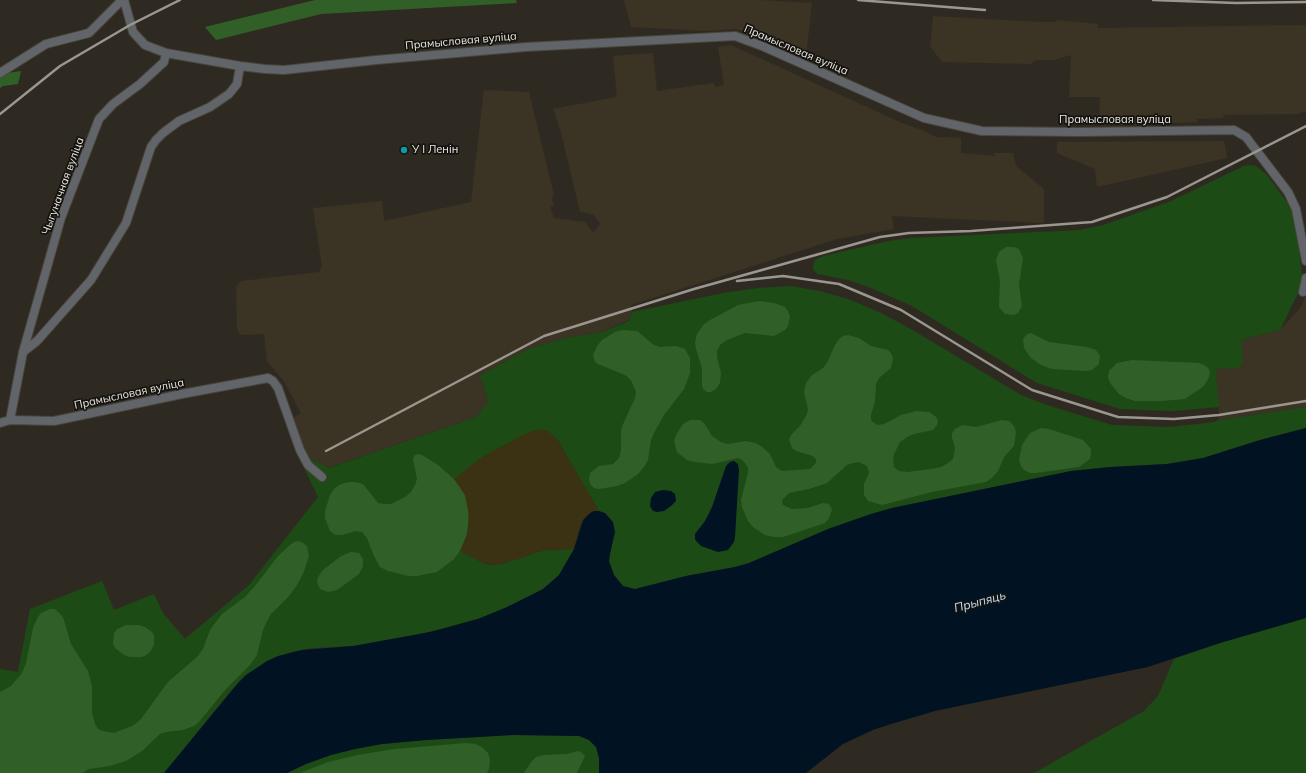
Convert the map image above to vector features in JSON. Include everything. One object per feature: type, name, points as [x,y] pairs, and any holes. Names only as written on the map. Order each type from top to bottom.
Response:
[{"type":"street","name":"Прамысловая вуліца","points":[[123,0],[132,32],[145,45],[166,53],[265,69],[284,70],[376,60],[526,47],[735,36],[762,46],[924,118],[982,131],[1079,132],[1234,130],[1246,137],[1288,192],[1296,209],[1306,261]]},
{"type":"street","points":[[0,73],[46,44],[89,33],[123,0]]},
{"type":"street","name":"Чыгуначная вуліца","points":[[10,420],[23,352],[61,218],[99,119],[113,104],[140,84],[164,62],[166,53]]},
{"type":"street","points":[[23,352],[37,341],[91,280],[126,223],[151,147],[156,140],[162,133],[179,121],[210,107],[229,94],[237,84],[240,66]]},
{"type":"street","points":[[1303,292],[1306,278]]},
{"type":"street","name":"Прамысловая вуліца","points":[[0,423],[10,420],[54,421],[182,394],[268,378],[273,381],[278,388],[300,450],[308,465],[322,477]]},
{"type":"shaded area","points":[[624,0],[759,0],[812,3],[806,57],[777,45],[773,37],[735,29],[706,31],[631,27]]},
{"type":"shaded area","points":[[933,16],[1037,22],[1056,22],[1056,20],[1098,24],[1098,28],[1306,25],[1306,111],[1298,114],[1223,115],[1224,118],[1197,119],[1197,122],[1124,125],[1099,124],[1100,97],[1069,97],[1071,55],[1054,60],[1035,60],[1031,64],[942,62],[930,46]]},
{"type":"shaded area","points":[[731,45],[936,137],[961,138],[961,153],[994,156],[995,153],[1013,153],[1016,166],[1044,189],[1044,223],[892,216],[894,229],[837,239],[631,305],[632,312],[629,320],[601,332],[566,338],[528,349],[479,376],[483,382],[488,402],[476,417],[328,468],[311,459],[303,449],[293,418],[301,413],[283,380],[267,361],[264,334],[240,335],[237,328],[236,287],[241,281],[319,272],[322,266],[313,208],[382,201],[384,221],[471,202],[484,90],[529,92],[554,195],[552,196],[554,206],[550,207],[554,218],[585,222],[593,233],[600,224],[594,215],[580,212],[561,132],[553,109],[617,97],[613,56],[653,53],[657,91],[713,83],[716,87],[724,85],[718,47]]},
{"type":"shaded area","points":[[1224,141],[1227,158],[1097,187],[1095,169],[1057,153],[1057,142]]},
{"type":"shaded area","points":[[1306,294],[1306,407],[1219,420],[1216,369],[1239,368],[1243,362],[1240,340],[1280,330],[1301,307]]},
{"type":"green space","points":[[315,0],[516,0],[517,3],[321,14],[216,40],[205,27]]},
{"type":"green space","points":[[21,71],[18,84],[3,86],[0,88],[0,74]]},
{"type":"green space","points":[[1244,166],[1256,166],[1267,175],[1287,202],[1292,212],[1297,234],[1302,276],[1298,293],[1280,330],[1241,340],[1243,362],[1239,368],[1216,369],[1219,407],[1173,411],[1120,409],[1037,383],[912,306],[871,288],[848,280],[818,274],[814,271],[813,267],[815,260],[823,256],[889,241],[912,238],[1080,230],[1103,225],[1169,202]]},
{"type":"green space","points":[[1006,247],[1014,247],[1019,249],[1023,258],[1019,285],[1022,306],[1018,313],[1014,315],[1005,314],[999,307],[1000,281],[996,260],[999,252]]},
{"type":"green space","points":[[791,286],[819,291],[848,299],[881,313],[909,328],[1021,395],[1047,405],[1112,425],[1168,427],[1214,422],[1306,407],[1306,428],[1260,440],[1203,458],[1167,464],[1071,471],[892,508],[828,529],[749,563],[686,576],[635,589],[623,586],[614,575],[609,561],[611,545],[605,513],[599,511],[557,439],[523,435],[483,457],[455,479],[477,560],[489,565],[501,564],[544,550],[574,549],[559,575],[543,589],[493,614],[446,628],[397,639],[353,646],[313,648],[290,652],[246,675],[229,693],[164,773],[0,773],[0,669],[18,672],[30,609],[102,581],[114,610],[154,594],[163,613],[185,639],[249,585],[318,497],[298,455],[303,449],[311,459],[329,468],[476,417],[488,402],[483,382],[479,376],[528,349],[566,338],[602,332],[629,321],[632,312],[723,293],[758,288]]},
{"type":"green space","points":[[759,301],[774,303],[785,307],[790,317],[788,326],[785,330],[774,336],[745,333],[725,341],[720,345],[717,351],[717,357],[721,373],[720,383],[716,389],[711,392],[707,392],[703,389],[702,385],[702,368],[695,342],[697,334],[704,324],[738,305]]},
{"type":"green space","points":[[623,330],[637,331],[654,345],[660,347],[676,346],[685,349],[690,358],[690,373],[684,389],[664,415],[654,433],[651,440],[648,460],[644,467],[638,474],[625,483],[599,489],[594,488],[590,484],[590,473],[599,466],[613,464],[619,458],[621,451],[621,430],[635,398],[636,392],[631,380],[625,375],[598,364],[595,362],[593,355],[597,346],[602,340],[615,332]]},
{"type":"green space","points":[[1031,333],[1049,342],[1087,347],[1096,350],[1100,356],[1099,364],[1092,370],[1086,371],[1052,369],[1041,365],[1031,358],[1024,348],[1023,339],[1027,334]]},
{"type":"green space","points":[[848,335],[859,338],[871,346],[888,350],[893,358],[891,368],[879,378],[876,384],[875,401],[871,415],[871,420],[874,423],[878,425],[884,424],[901,415],[916,411],[929,412],[936,417],[938,421],[933,430],[914,434],[900,442],[894,454],[893,461],[894,467],[899,471],[908,472],[931,469],[941,467],[948,463],[953,459],[955,448],[952,433],[955,429],[963,425],[976,427],[1002,420],[1009,421],[1014,426],[1016,432],[1014,446],[1004,457],[998,471],[986,482],[932,492],[882,505],[868,501],[864,495],[864,484],[869,473],[867,466],[859,462],[847,465],[827,483],[809,489],[789,493],[783,499],[783,505],[792,509],[808,508],[823,503],[829,504],[832,510],[825,523],[783,537],[765,535],[753,527],[748,521],[742,507],[741,500],[748,473],[748,468],[745,463],[738,458],[712,464],[687,460],[677,452],[674,441],[676,435],[683,424],[690,420],[700,420],[704,423],[712,436],[721,442],[728,444],[746,441],[761,446],[770,454],[776,467],[782,471],[810,469],[816,463],[816,459],[813,456],[796,451],[792,448],[789,439],[800,426],[807,414],[808,409],[804,392],[806,383],[812,375],[823,368],[827,363],[838,340],[843,336]]},
{"type":"green space","points":[[1132,360],[1199,363],[1208,368],[1210,372],[1204,386],[1185,399],[1135,401],[1119,394],[1110,383],[1108,377],[1109,371],[1117,363]]},
{"type":"green space","points":[[1041,428],[1049,429],[1083,440],[1091,449],[1090,459],[1079,467],[1036,473],[1030,473],[1024,470],[1019,460],[1022,445],[1030,433]]},
{"type":"green space","points":[[417,454],[422,455],[438,465],[454,479],[460,487],[465,495],[468,505],[469,524],[465,544],[454,559],[437,572],[417,576],[408,576],[388,571],[380,567],[367,538],[362,532],[356,531],[342,535],[335,535],[330,531],[325,518],[325,511],[330,495],[335,488],[341,484],[349,482],[363,484],[378,503],[391,504],[405,497],[411,492],[417,479],[413,459]]},
{"type":"green space","points":[[299,541],[307,546],[309,556],[303,574],[297,585],[289,596],[271,614],[263,630],[257,655],[250,665],[225,690],[194,726],[183,730],[160,734],[142,751],[126,761],[110,766],[89,769],[82,773],[0,773],[0,692],[11,686],[22,673],[26,663],[33,628],[41,613],[50,609],[55,609],[63,617],[71,644],[88,671],[92,687],[92,712],[95,724],[98,729],[114,733],[134,725],[141,719],[168,682],[198,656],[203,649],[210,630],[222,614],[245,597],[278,556],[294,542]]},
{"type":"green space","points":[[351,552],[359,553],[363,559],[363,566],[359,574],[337,590],[328,592],[320,589],[317,582],[318,577],[323,570],[341,556]]},
{"type":"green space","points":[[1306,618],[1306,773],[1034,773],[1144,711],[1158,696],[1174,659],[1220,643]]},
{"type":"green space","points":[[126,625],[139,625],[152,632],[154,636],[154,645],[150,652],[142,657],[130,657],[124,655],[115,648],[113,644],[114,633],[117,629]]},
{"type":"green space","points":[[513,735],[579,736],[589,740],[596,747],[599,758],[599,773],[287,773],[331,755],[382,744]]},
{"type":"green space","points":[[466,743],[475,744],[482,747],[488,753],[490,760],[487,773],[300,773],[328,762],[357,755],[395,749]]},
{"type":"green space","points":[[578,751],[585,756],[577,773],[524,773],[536,757],[543,755],[567,754]]},
{"type":"sand","points":[[541,429],[548,431],[557,439],[599,511],[594,511],[580,526],[574,549],[544,550],[495,565],[483,563],[460,551],[467,534],[469,515],[465,495],[454,479],[475,462],[491,452],[529,432]]},
{"type":"water","name":"Прыпяць","points":[[1306,428],[1306,618],[1220,643],[1148,667],[935,711],[891,724],[873,730],[843,744],[806,773],[599,773],[599,758],[596,747],[589,740],[579,736],[513,735],[382,744],[331,755],[287,773],[164,773],[238,683],[246,675],[267,661],[278,656],[302,650],[353,646],[430,632],[478,619],[507,607],[543,589],[559,575],[574,549],[583,520],[594,511],[605,513],[613,522],[615,532],[609,561],[614,575],[623,586],[635,589],[686,576],[749,563],[828,529],[892,508],[1071,471],[1167,464],[1203,458],[1260,440]]},
{"type":"water","points":[[734,461],[738,464],[739,470],[735,537],[734,542],[728,550],[718,552],[701,546],[695,539],[695,534],[705,521],[712,507],[726,466],[730,462]]},
{"type":"water","points":[[663,490],[671,491],[675,494],[676,501],[664,511],[653,511],[650,506],[651,498],[655,492]]},
{"type":"railway","points":[[0,114],[60,66],[130,25],[180,0]]},
{"type":"railway","points":[[858,0],[985,10]]},
{"type":"railway","points":[[1153,0],[1236,3],[1306,2]]},
{"type":"railway","points":[[326,451],[544,336],[694,289],[880,237],[909,233],[971,231],[1092,222],[1167,197],[1306,126]]},
{"type":"railway","points":[[737,281],[783,276],[839,284],[901,310],[1032,390],[1118,417],[1174,419],[1219,415],[1306,401]]},
{"type":"place","name":"У І Ленін","points":[[404,150]]}]
